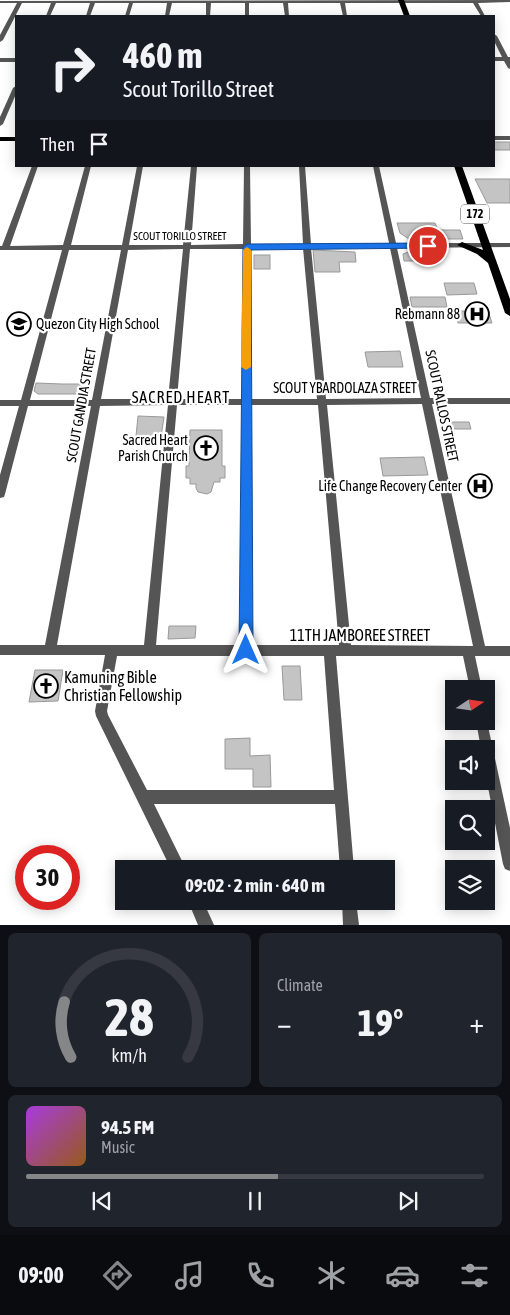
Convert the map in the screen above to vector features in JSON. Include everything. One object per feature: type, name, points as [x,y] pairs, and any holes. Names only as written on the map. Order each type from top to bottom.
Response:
[{"type":"main road","points":[[402,1],[407,15]]},
{"type":"main road","points":[[0,139],[15,139]]},
{"type":"main road","name":"172","points":[[458,167],[510,313]]},
{"type":"main road","points":[[462,246],[480,252],[492,262]]},
{"type":"street","points":[[475,0],[482,15]]},
{"type":"street","points":[[0,40],[21,1]]},
{"type":"street","points":[[48,15],[54,1]]},
{"type":"street","points":[[88,15],[93,1]]},
{"type":"street","points":[[128,15],[132,1]]},
{"type":"street","points":[[167,15],[170,1]]},
{"type":"street","points":[[208,15],[209,1]]},
{"type":"street","points":[[247,1],[247,15]]},
{"type":"street","points":[[285,1],[287,15]]},
{"type":"street","points":[[342,1],[346,15]]},
{"type":"street","points":[[0,2],[510,1]]},
{"type":"street","points":[[495,38],[508,59],[510,67]]},
{"type":"street","points":[[495,59],[508,59]]},
{"type":"street","points":[[0,60],[15,60]]},
{"type":"street","points":[[0,124],[15,90]]},
{"type":"street","points":[[496,138],[510,138]]},
{"type":"street","points":[[3,248],[35,167]]},
{"type":"street","points":[[0,494],[88,167]]},
{"type":"street","name":"SCOUT GANDIA STREET","points":[[50,650],[140,167]]},
{"type":"street","points":[[150,650],[185,247],[194,167]]},
{"type":"street","points":[[246,650],[247,167]]},
{"type":"street","points":[[302,167],[307,246],[346,651]]},
{"type":"street","name":"SCOUT RALLOS STREET","points":[[376,167],[427,401],[474,651],[476,680]]},
{"type":"street","name":"SCOUT TORILLO STREET","points":[[3,248],[510,246]]},
{"type":"street","name":"SCOUT YBARDOLAZA STREET","points":[[0,403],[510,401]]},
{"type":"street","name":"11TH JAMBOREE STREET","points":[[0,650],[510,651]]},
{"type":"street","points":[[112,650],[100,711],[175,860]]},
{"type":"street","points":[[330,651],[346,860]]},
{"type":"street","points":[[484,730],[510,864]]},
{"type":"street","points":[[144,798],[341,797]]},
{"type":"street","points":[[198,910],[206,925]]},
{"type":"street","points":[[350,910],[351,925]]},
{"type":"building","points":[[495,142],[510,142],[510,150],[495,150]]},
{"type":"building","points":[[475,179],[510,179],[510,203],[487,203]]},
{"type":"building","points":[[397,223],[435,223],[438,230],[460,230],[463,239],[409,239],[400,233]]},
{"type":"building","points":[[313,250],[355,252],[356,262],[339,262],[340,272],[315,272]]},
{"type":"building","points":[[423,252],[426,261],[404,261],[403,254]]},
{"type":"building","points":[[254,255],[270,255],[270,269],[254,269]]},
{"type":"building","points":[[444,283],[474,283],[477,294],[447,295]]},
{"type":"building","points":[[410,297],[445,297],[447,307],[412,307]]},
{"type":"building","points":[[455,311],[488,311],[492,323],[458,323]]},
{"type":"building","points":[[400,351],[403,367],[368,367],[365,352]]},
{"type":"building","points":[[36,383],[89,384],[88,391],[80,394],[38,394],[34,391]]},
{"type":"building","points":[[138,416],[164,417],[161,437],[136,436]]},
{"type":"building","points":[[441,422],[469,422],[471,429],[442,429]]},
{"type":"building","name":"Sacred Heart Parish Church","points":[[190,430],[222,430],[222,466],[225,466],[225,478],[220,478],[220,482],[214,482],[211,492],[207,494],[198,492],[196,484],[190,484],[190,478],[186,478],[186,466],[189,466]]},
{"type":"building","points":[[424,457],[428,475],[383,476],[380,458]]},
{"type":"building","points":[[169,626],[196,626],[195,638],[168,639]]},
{"type":"building","points":[[282,666],[300,666],[302,700],[284,700]]},
{"type":"building","name":"Kamuning Bible Christian Fellowship","points":[[35,670],[63,670],[58,701],[29,702]]},
{"type":"building","points":[[250,738],[250,756],[270,755],[271,787],[253,787],[253,769],[225,769],[225,739]]},
{"type":"slow traffic","points":[[246,367],[247,250]]},
{"type":"place","name":"Rebmann 88","points":[[477,314]]},
{"type":"place","name":"Quezon City High School","points":[[19,324]]},
{"type":"place","name":"Sacred Heart Parish Church","points":[[206,448]]},
{"type":"place","name":"Life Change Recovery Center","points":[[480,486]]},
{"type":"place","name":"Kamuning Bible Christian Fellowship","points":[[46,686]]},
{"type":"district","name":"SACRED HEART","points":[[181,397]]},
{"type":"route","points":[[246,650],[247,247],[428,246]]}]
